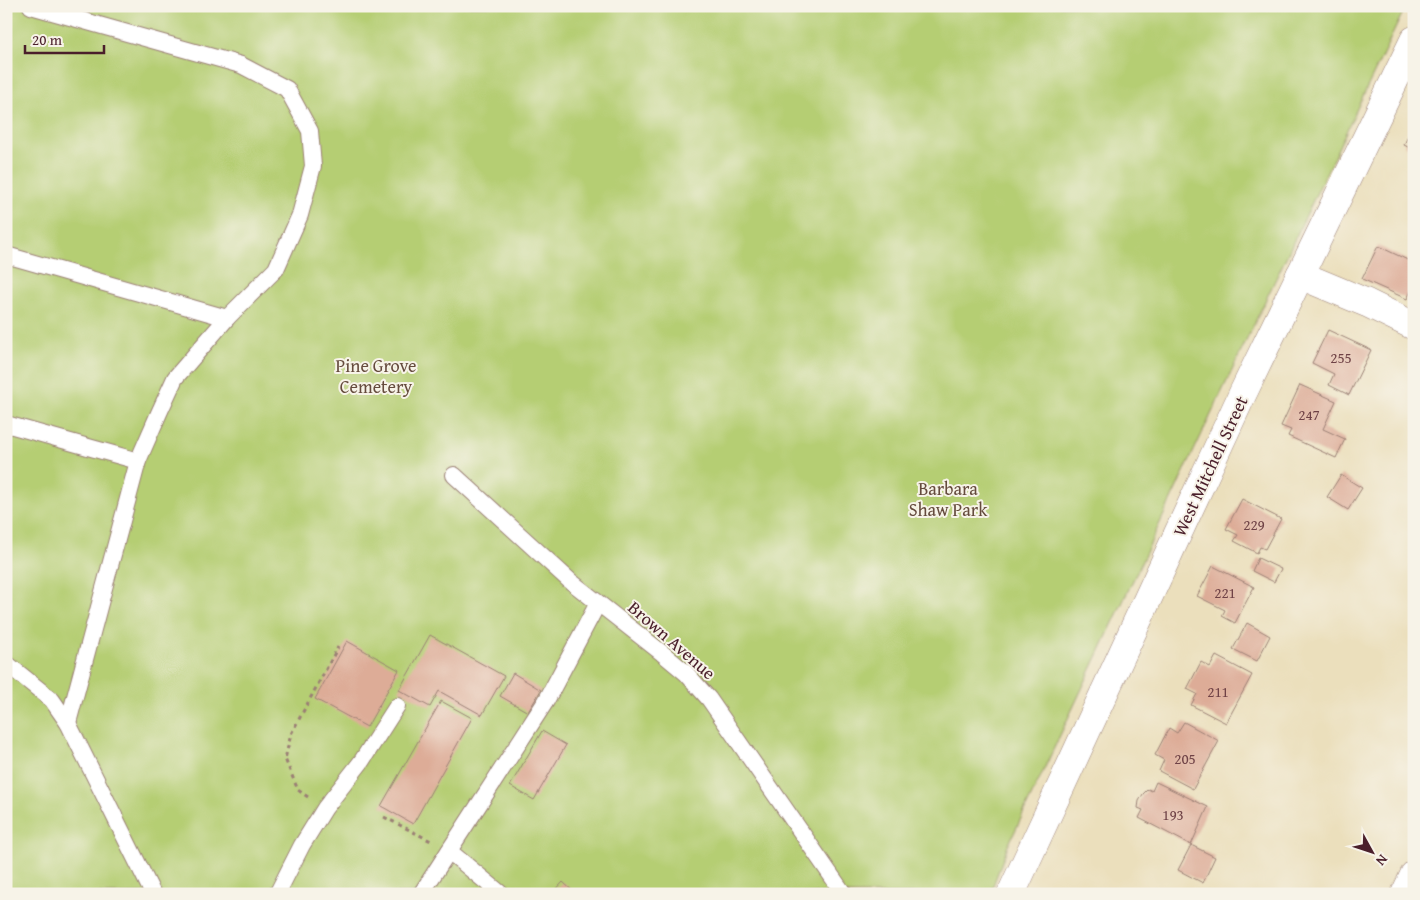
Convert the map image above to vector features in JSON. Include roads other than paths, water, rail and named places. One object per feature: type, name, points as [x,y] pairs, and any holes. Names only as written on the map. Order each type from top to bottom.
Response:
[{"type":"street","name":"West Mitchell Street","points":[[1011,894],[1213,458],[1300,276],[1407,73],[1414,40]]},
{"type":"street","points":[[1300,276],[1367,303],[1414,326]]},
{"type":"street","points":[[1405,894],[1414,875]]},
{"type":"lane","points":[[31,6],[241,65],[287,89],[310,131],[313,166],[300,215],[276,269],[226,318],[175,378],[138,461],[68,723]]},
{"type":"lane","points":[[6,255],[226,318]]},
{"type":"lane","points":[[6,424],[138,461]]},
{"type":"lane","name":"Brown Avenue","points":[[454,475],[569,580],[686,674],[709,699],[844,894]]},
{"type":"lane","points":[[421,894],[546,701],[598,603]]},
{"type":"lane","points":[[6,663],[52,700],[68,723],[152,894]]},
{"type":"lane","points":[[277,894],[302,845],[324,808],[361,762],[397,706]]},
{"type":"lane","points":[[449,850],[501,894]]},
{"type":"park label","name":"Pine Grove Cemetery","points":[[376,375]]},
{"type":"park label","name":"Barbara Shaw Park","points":[[948,498]]}]
